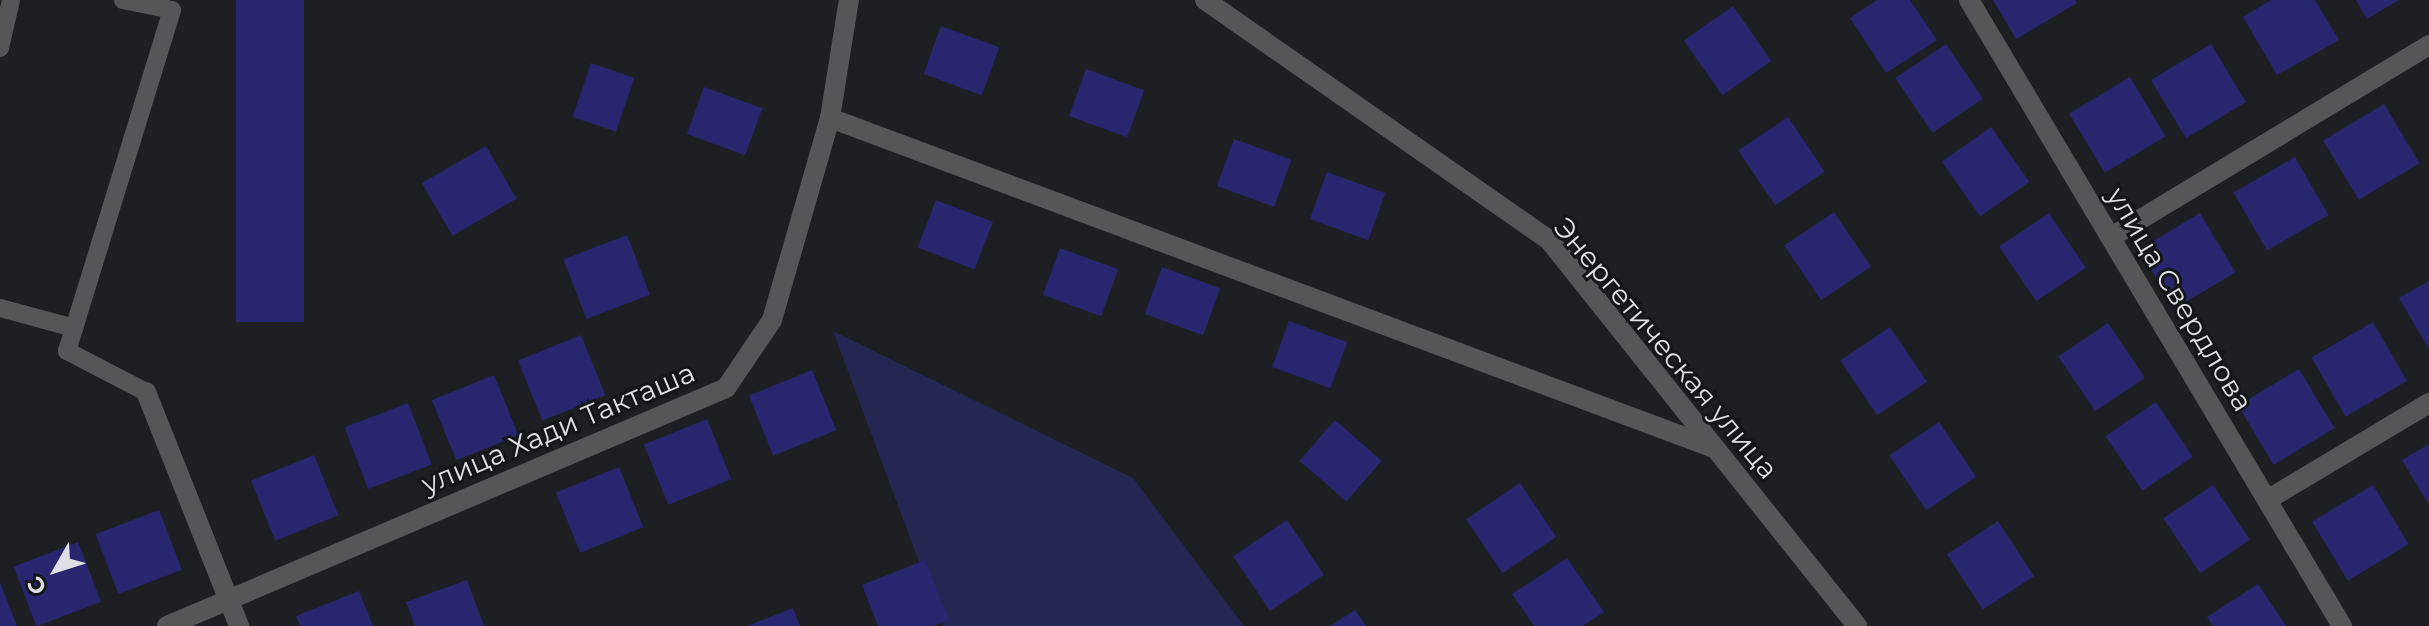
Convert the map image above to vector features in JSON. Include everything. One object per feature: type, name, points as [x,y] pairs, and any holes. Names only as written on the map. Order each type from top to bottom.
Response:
[{"type":"street","name":"улица Хади Такташа","points":[[167,626],[726,388],[772,320],[830,118],[849,0]]},
{"type":"street","name":"Энергетическая улица","points":[[1205,0],[1549,240],[1857,626]]},
{"type":"street","name":"улица Свердлова","points":[[1969,0],[2342,626]]},
{"type":"street","points":[[2111,237],[2429,45]]},
{"type":"street","points":[[830,118],[1714,448]]},
{"type":"street","points":[[146,392],[239,626]]},
{"type":"street","points":[[2267,500],[2429,403]]},
{"type":"lane","points":[[0,48],[11,0]]},
{"type":"lane","points":[[123,0],[172,10],[67,351],[146,392]]},
{"type":"lane","points":[[0,308],[74,328]]},
{"type":"shaded area","points":[[833,331],[1133,478],[1244,626],[943,626]]},
{"type":"building","points":[[236,0],[304,0],[304,322],[236,322]]},
{"type":"building","points":[[1877,0],[1910,0],[1937,40],[1886,73],[1850,18]]},
{"type":"building","points":[[1993,0],[2075,0],[2077,3],[2016,39]]},
{"type":"building","points":[[2271,0],[2315,0],[2339,40],[2277,75],[2243,17]]},
{"type":"building","points":[[2356,0],[2399,0],[2367,19]]},
{"type":"building","points":[[1733,6],[1771,61],[1722,95],[1684,40]]},
{"type":"building","points":[[941,26],[999,47],[982,95],[924,74]]},
{"type":"building","points":[[1946,44],[1983,99],[1932,133],[1895,78]]},
{"type":"building","points":[[2211,44],[2246,102],[2186,138],[2151,80]]},
{"type":"building","points":[[591,63],[634,78],[616,132],[572,117]]},
{"type":"building","points":[[1086,69],[1144,90],[1127,137],[1069,116]]},
{"type":"building","points":[[2130,77],[2166,136],[2105,173],[2069,114]]},
{"type":"building","points":[[704,87],[762,108],[745,155],[687,134]]},
{"type":"building","points":[[2384,104],[2420,163],[2359,200],[2323,141]]},
{"type":"building","points":[[1788,117],[1825,172],[1775,205],[1738,151]]},
{"type":"building","points":[[1991,127],[2029,182],[1980,216],[1942,161]]},
{"type":"building","points":[[1234,139],[1291,160],[1274,207],[1217,186]]},
{"type":"building","points":[[486,146],[516,199],[452,236],[422,183]]},
{"type":"building","points":[[2295,157],[2328,215],[2267,251],[2234,193]]},
{"type":"building","points":[[1327,172],[1385,193],[1368,240],[1310,219]]},
{"type":"building","points":[[936,200],[993,222],[975,269],[918,248]]},
{"type":"building","points":[[1834,212],[1871,267],[1821,300],[1784,246]]},
{"type":"building","points":[[2049,213],[2086,268],[2036,301],[1999,247]]},
{"type":"building","points":[[2200,213],[2236,272],[2175,309],[2139,250]]},
{"type":"building","points":[[627,235],[650,295],[586,319],[564,259]]},
{"type":"building","points":[[1060,248],[1118,269],[1101,316],[1043,295]]},
{"type":"building","points":[[1162,267],[1220,288],[1203,335],[1145,314]]},
{"type":"building","points":[[2429,281],[2429,349],[2399,298]]},
{"type":"building","points":[[1289,321],[1347,342],[1331,388],[1272,367]]},
{"type":"building","points":[[2373,322],[2407,381],[2346,416],[2312,358]]},
{"type":"building","points":[[2108,323],[2145,378],[2095,411],[2058,357]]},
{"type":"building","points":[[1890,327],[1927,382],[1877,415],[1840,361]]},
{"type":"building","points":[[581,335],[605,395],[542,421],[518,360]]},
{"type":"building","points":[[2299,369],[2335,428],[2274,465],[2238,406]]},
{"type":"building","points":[[812,370],[836,430],[773,456],[749,395]]},
{"type":"building","points":[[494,375],[518,435],[456,460],[432,400]]},
{"type":"building","points":[[2156,402],[2193,457],[2142,491],[2105,436]]},
{"type":"building","points":[[408,403],[432,465],[368,489],[345,427]]},
{"type":"building","points":[[707,419],[731,479],[668,505],[644,444]]},
{"type":"building","points":[[1335,420],[1382,461],[1346,501],[1300,461]]},
{"type":"building","points":[[1939,422],[1976,477],[1926,510],[1889,456]]},
{"type":"building","points":[[2429,444],[2429,505],[2402,460]]},
{"type":"building","points":[[314,455],[338,515],[275,541],[251,480]]},
{"type":"building","points":[[619,467],[643,527],[580,553],[556,492]]},
{"type":"building","points":[[1520,483],[1556,537],[1502,573],[1466,519]]},
{"type":"building","points":[[2213,485],[2250,540],[2200,573],[2163,519]]},
{"type":"building","points":[[2373,485],[2409,544],[2348,581],[2312,522]]},
{"type":"building","points":[[159,510],[182,570],[118,594],[96,534]]},
{"type":"building","points":[[1287,520],[1324,575],[1270,611],[1233,556]]},
{"type":"building","points":[[1998,521],[2034,576],[1983,610],[1947,554]]},
{"type":"building","points":[[78,542],[101,602],[36,626],[14,567]]},
{"type":"building","points":[[1567,558],[1604,612],[1583,626],[1534,626],[1512,594]]},
{"type":"building","points":[[925,560],[949,620],[934,626],[878,626],[862,585]]},
{"type":"building","points":[[467,580],[484,626],[415,626],[406,602]]},
{"type":"building","points":[[0,582],[17,626],[0,626]]},
{"type":"building","points":[[2258,584],[2286,626],[2213,626],[2207,617]]},
{"type":"building","points":[[359,591],[373,626],[300,626],[296,616]]},
{"type":"building","points":[[793,608],[800,626],[747,626]]},
{"type":"building","points":[[1355,610],[1366,626],[1330,626]]}]
